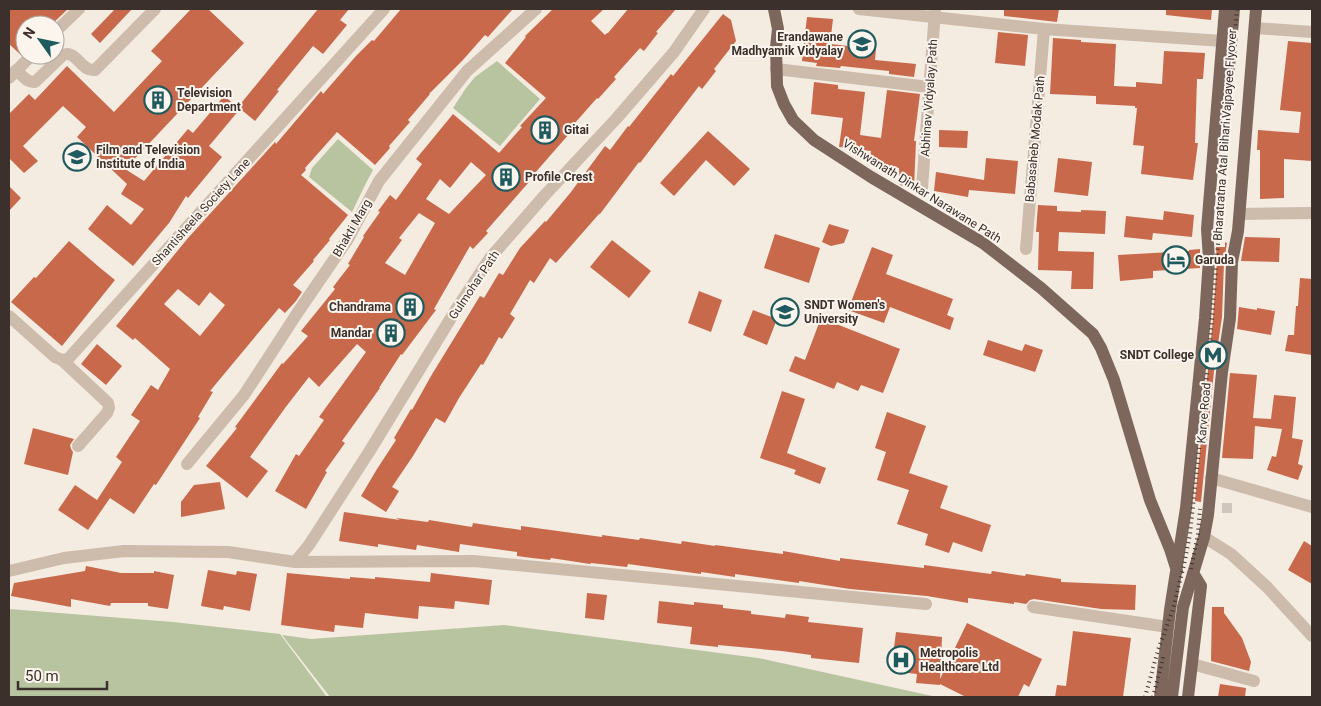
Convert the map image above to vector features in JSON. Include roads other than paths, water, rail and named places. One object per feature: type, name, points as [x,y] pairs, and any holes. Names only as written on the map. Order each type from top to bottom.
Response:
[{"type":"main road","name":"Vishwanath Dinkar Narawane Path","points":[[774,9],[778,28],[777,86],[793,120],[814,140],[879,182],[983,243],[1041,288],[1093,334],[1114,380],[1150,500],[1177,571]]},
{"type":"main road","name":"Karve Road","points":[[1160,697],[1174,627],[1177,571],[1187,500],[1205,318],[1209,259],[1208,229],[1225,9]]},
{"type":"main road","name":"Bharatratna Atal Bihari Vajpayee Flyover","points":[[1209,259],[1216,230],[1234,9]]},
{"type":"main road","name":"Bharatratna Atal Bihari Vajpayee Flyover","points":[[1232,262],[1230,231],[1248,9]]},
{"type":"main road","name":"Karve Road","points":[[1174,627],[1183,607],[1204,537],[1208,515],[1222,372],[1230,318],[1232,262],[1240,214],[1256,9]]},
{"type":"main road","points":[[1188,697],[1201,586],[1193,573]]},
{"type":"main road","points":[[1172,697],[1174,627]]},
{"type":"street","points":[[65,22],[79,9]]},
{"type":"street","points":[[21,65],[12,74],[31,83],[35,82],[67,53],[71,54],[86,69],[95,70],[155,9]]},
{"type":"street","name":"Shantisheela Society Lane","points":[[62,360],[68,359],[384,9]]},
{"type":"street","name":"Bhakti Marg","points":[[187,464],[244,395],[348,239],[379,181],[467,70],[536,9]]},
{"type":"street","name":"Gulmohar Path","points":[[295,562],[309,544],[369,452],[457,308],[490,258],[668,59],[704,9]]},
{"type":"street","points":[[859,9],[935,13],[1044,29],[1223,41]]},
{"type":"street","name":"Abhinav Vidyalay Path","points":[[922,188],[935,13]]},
{"type":"street","points":[[1255,28],[1312,32]]},
{"type":"street","name":"Babasaheb Modak Path","points":[[1026,250],[1044,29]]},
{"type":"street","points":[[776,69],[930,87]]},
{"type":"street","points":[[1240,214],[1312,213]]},
{"type":"street","points":[[9,316],[55,358],[62,360],[108,403],[109,408],[106,413],[78,446]]},
{"type":"street","points":[[1211,478],[1312,502]]},
{"type":"street","points":[[1204,537],[1231,554],[1267,587],[1312,636]]},
{"type":"street","points":[[9,571],[64,558],[124,551],[228,552],[295,562],[474,561],[926,604]]},
{"type":"street","points":[[1033,607],[1174,627]]},
{"type":"street","points":[[1192,664],[1254,681]]},
{"type":"tunnel","points":[[1227,501],[1227,513]]},
{"type":"railway","points":[[1145,697],[1158,650],[1173,609],[1190,534],[1209,355],[1237,9]]},
{"type":"railway","points":[[1191,569],[1198,534],[1200,509]]},
{"type":"railway","points":[[1153,697],[1164,654]]},
{"type":"place","name":"Erandawane Madhyamik Vidyalay","points":[[862,44]]},
{"type":"place","name":"Television Department","points":[[158,100]]},
{"type":"place","name":"Gitai","points":[[545,130]]},
{"type":"place","name":"Film and Television Institute of India","points":[[77,157]]},
{"type":"place","name":"Profile Crest","points":[[506,177]]},
{"type":"place","name":"Garuda","points":[[1176,260]]},
{"type":"place","name":"Chandrama","points":[[410,307]]},
{"type":"place","name":"SNDT Women's University","points":[[785,312]]},
{"type":"place","name":"Mandar","points":[[391,333]]},
{"type":"place","name":"SNDT College","points":[[1213,355]]},
{"type":"place","name":"Metropolis Healthcare Ltd","points":[[901,660]]}]
